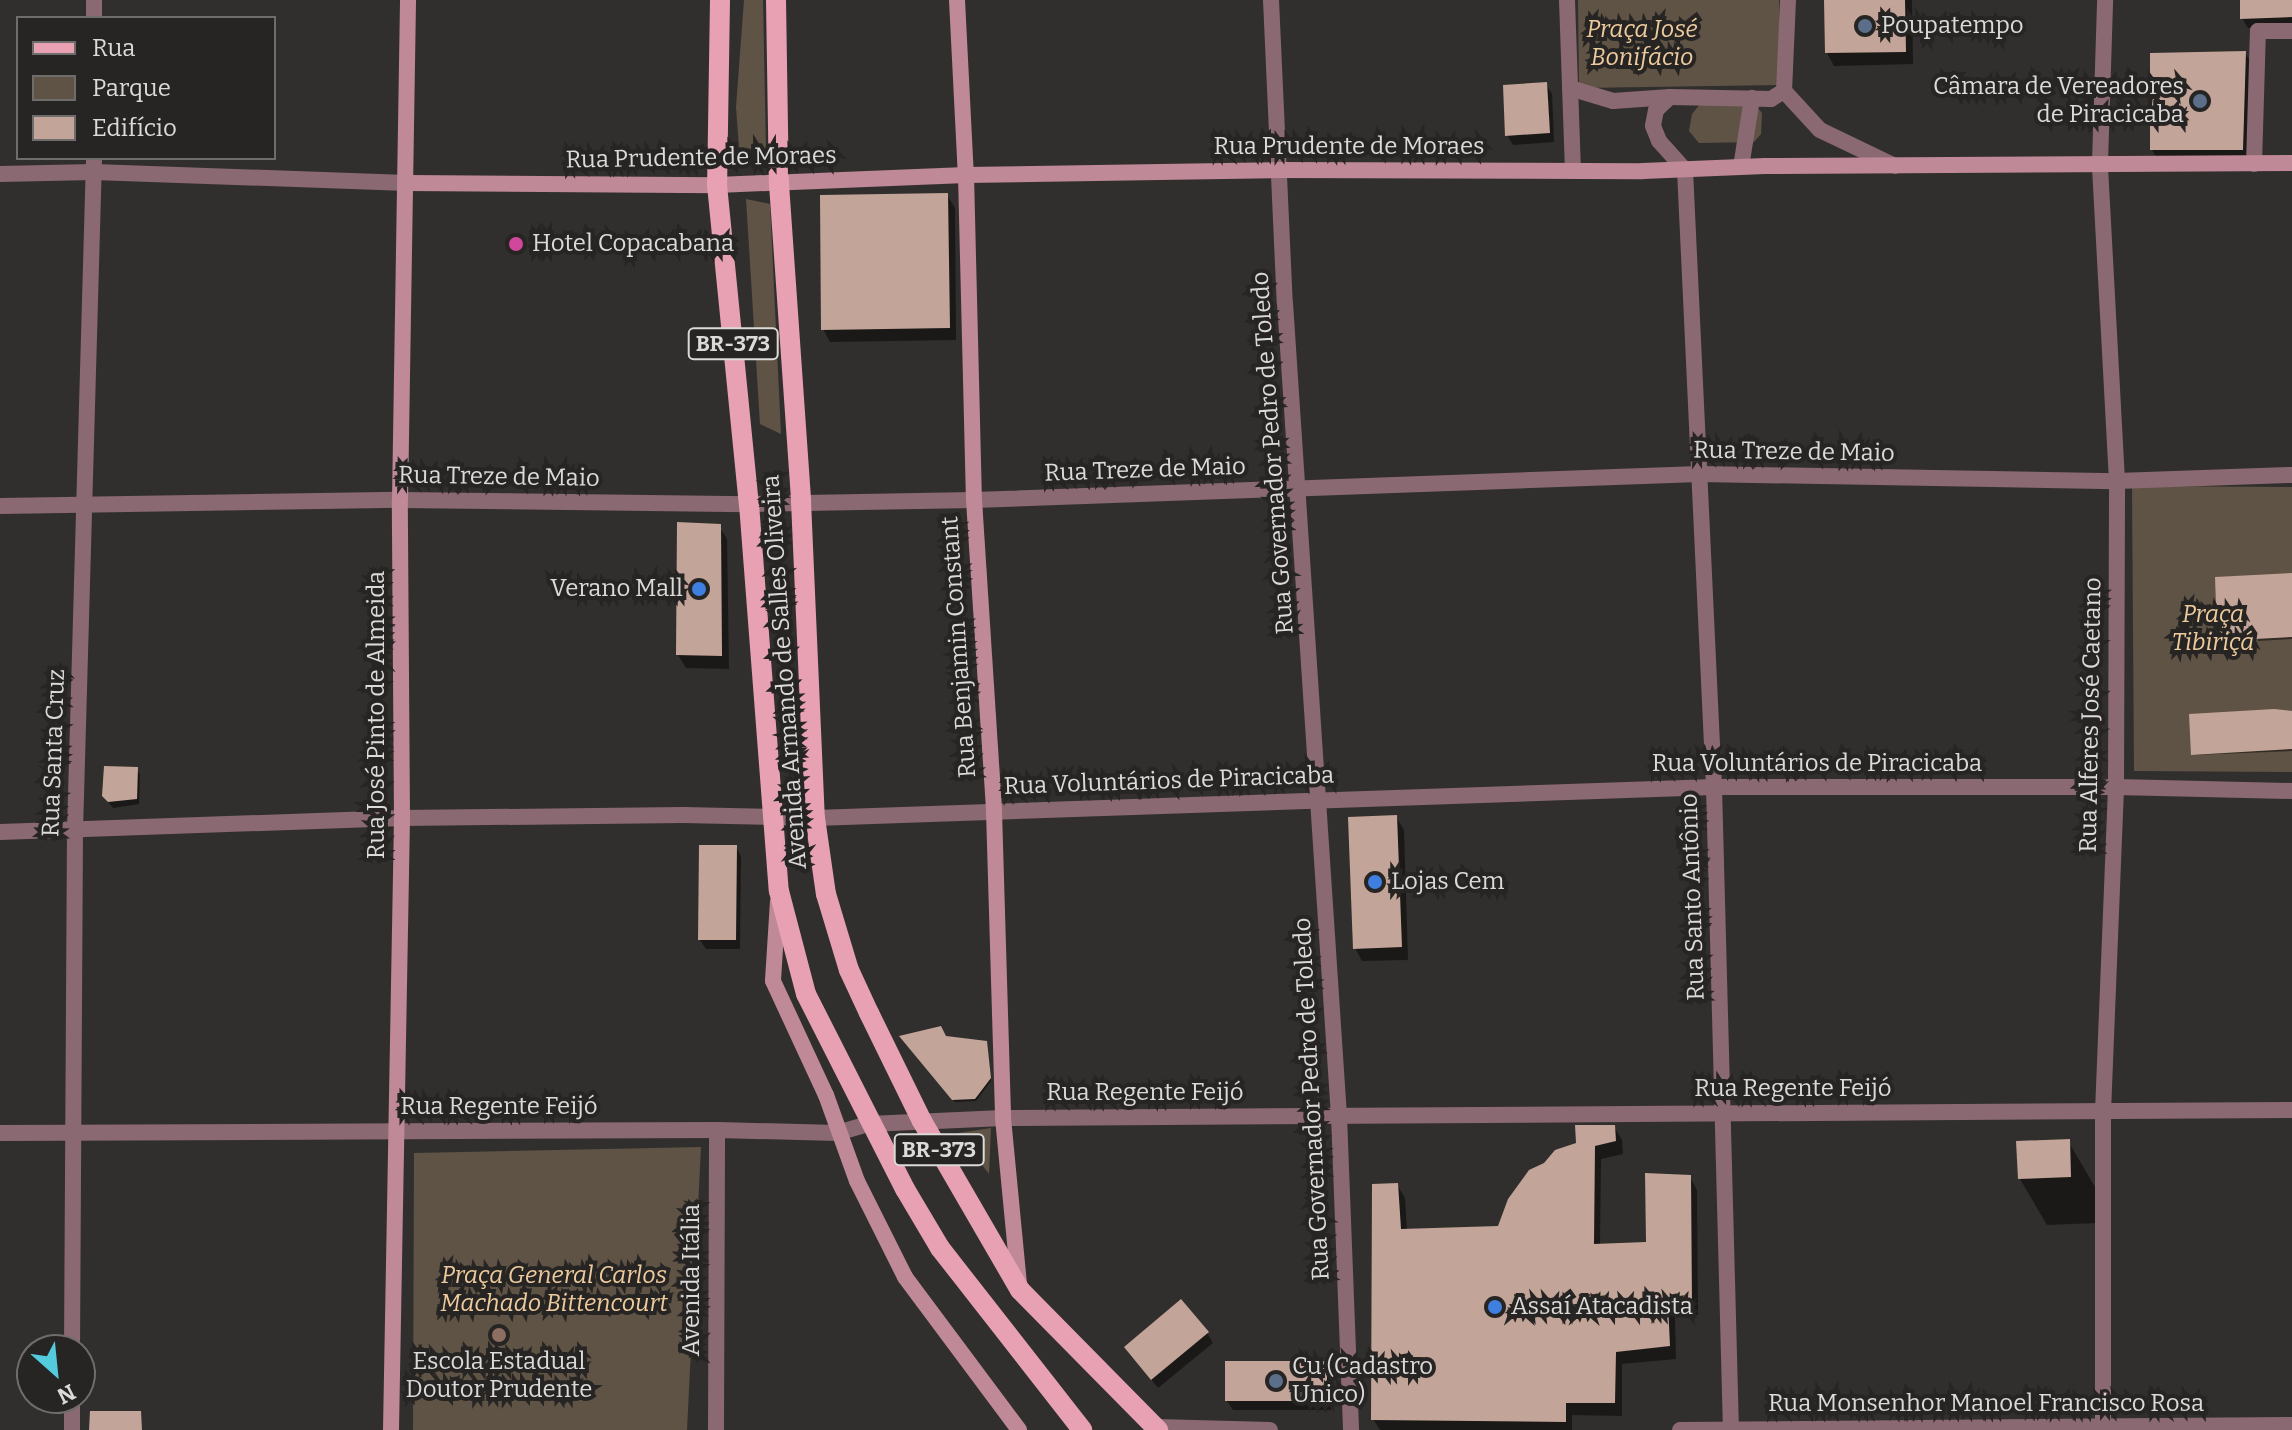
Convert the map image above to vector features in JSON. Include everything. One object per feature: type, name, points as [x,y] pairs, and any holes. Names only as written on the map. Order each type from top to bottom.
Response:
[{"type":"main road","name":"Avenida Armando de Salles Oliveira","points":[[720,0],[717,185],[749,504],[779,891],[806,994],[869,1124],[940,1248],[1082,1430]]},
{"type":"main road","name":"Avenida Armando de Salles Oliveira","points":[[776,0],[779,184],[801,501],[815,818],[826,894],[849,970],[922,1121],[1020,1290],[1157,1429]]},
{"type":"street","name":"Rua José Pinto de Almeida","points":[[391,1430],[402,818],[400,500],[408,0]]},
{"type":"street","name":"Rua Benjamin Constant","points":[[957,0],[966,175],[974,500],[994,811],[1003,1118],[1020,1290]]},
{"type":"street","name":"Rua Governador Pedro de Toledo","points":[[1271,0],[1278,170],[1339,1116],[1351,1430]]},
{"type":"street","points":[[1567,0],[1573,171]]},
{"type":"street","points":[[1788,0],[1784,91],[1820,130],[1900,168]]},
{"type":"street","name":"Rua Alferes José Caetano","points":[[2103,1429],[2103,1112],[2116,787],[2117,481],[2100,163],[2105,0]]},
{"type":"street","points":[[2254,164],[2258,31],[2292,31]]},
{"type":"street","points":[[1570,88],[1613,101],[1670,97],[1771,99],[1784,91]]},
{"type":"street","points":[[1670,97],[1656,110],[1653,126],[1659,141],[1685,170]]},
{"type":"street","points":[[1741,167],[1752,98]]},
{"type":"street","name":"Rua Prudente de Moraes","points":[[407,183],[717,185],[966,175],[1278,170],[1573,171],[2292,163]]},
{"type":"street","points":[[0,174],[94,165],[407,183]]},
{"type":"street","name":"Rua Santa Cruz","points":[[72,1334],[75,831],[94,165]]},
{"type":"street","name":"Rua Santo Antônio","points":[[1685,170],[1714,787],[1731,1430]]},
{"type":"street","name":"Rua Treze de Maio","points":[[0,506],[400,500],[749,504],[974,500],[1700,474],[2117,481],[2292,475]]},
{"type":"street","name":"Rua Voluntários de Piracicaba","points":[[0,832],[402,818],[815,818],[1714,787],[2116,787],[2292,791]]},
{"type":"street","points":[[779,891],[773,981],[826,1095],[837,1133],[857,1181],[905,1277],[1019,1430]]},
{"type":"street","name":"Rua Regente Feijó","points":[[0,1133],[717,1130],[837,1133],[869,1124],[1003,1118],[2292,1110]]},
{"type":"street","name":"Avenida Itália","points":[[716,1430],[717,1130]]},
{"type":"street","name":"Rua Monsenhor Manoel Francisco Rosa","points":[[1680,1430],[2103,1429],[2292,1425]]},
{"type":"street","points":[[1157,1429],[1270,1430]]},
{"type":"green space","points":[[744,0],[763,0],[766,151],[739,147],[736,107]]},
{"type":"green space","name":"Praça José Bonifácio","points":[[1578,0],[1779,0],[1780,85],[1579,88]]},
{"type":"green space","points":[[1705,98],[1750,99],[1762,113],[1761,134],[1754,142],[1699,143],[1689,131],[1692,114]]},
{"type":"green space","points":[[746,199],[770,204],[781,434],[760,424]]},
{"type":"green space","name":"Praça Tibiriçá","points":[[2132,486],[2292,487],[2292,772],[2134,771]]},
{"type":"green space","points":[[991,1128],[989,1174],[958,1133]]},
{"type":"green space","name":"Praça General Carlos Machado Bittencourt","points":[[701,1147],[687,1430],[413,1430],[414,1153]]},
{"type":"building","name":"Poupatempo","points":[[1824,0],[1905,0],[1906,52],[1825,53]]},
{"type":"building","points":[[2240,0],[2292,0],[2292,17],[2240,19]]},
{"type":"building","name":"Câmara de Vereadores de Piracicaba","points":[[2246,51],[2243,150],[2150,150],[2150,53]]},
{"type":"building","points":[[1547,82],[1550,133],[1505,136],[1503,85]]},
{"type":"building","points":[[948,193],[950,328],[821,330],[820,195]]},
{"type":"building","name":"Verano Mall","points":[[677,522],[721,524],[722,656],[676,655]]},
{"type":"building","points":[[2292,573],[2292,637],[2255,639],[2255,632],[2217,634],[2215,577]]},
{"type":"building","points":[[2274,709],[2292,711],[2292,749],[2191,755],[2189,714]]},
{"type":"building","points":[[104,766],[138,767],[137,799],[108,802],[102,796]]},
{"type":"building","name":"Lojas Cem","points":[[1397,815],[1402,947],[1353,949],[1348,817]]},
{"type":"building","points":[[699,845],[737,845],[736,940],[698,940]]},
{"type":"building","points":[[941,1026],[946,1036],[987,1041],[991,1078],[975,1099],[952,1100],[899,1036]]},
{"type":"building","name":"Assaí Atacadista","points":[[1575,1125],[1615,1125],[1616,1141],[1595,1146],[1594,1244],[1646,1242],[1645,1173],[1691,1175],[1692,1303],[1668,1303],[1670,1346],[1616,1352],[1615,1403],[1566,1403],[1566,1422],[1371,1420],[1372,1184],[1398,1183],[1401,1229],[1498,1226],[1508,1199],[1529,1170],[1544,1163],[1555,1150],[1576,1143]]},
{"type":"building","points":[[2070,1139],[2071,1177],[2018,1179],[2016,1141]]},
{"type":"building","points":[[1181,1299],[1209,1332],[1151,1380],[1124,1347]]},
{"type":"building","name":"Cu (Cadastro Unico)","points":[[1225,1361],[1327,1361],[1327,1401],[1225,1401]]},
{"type":"building","points":[[96,1411],[141,1411],[142,1430],[89,1430],[90,1414],[96,1414]]},
{"type":"place","name":"Poupatempo","points":[[1865,26]]},
{"type":"place","name":"Câmara de Vereadores de Piracicaba","points":[[2200,101]]},
{"type":"place","name":"Hotel Copacabana","points":[[516,244]]},
{"type":"place","name":"Verano Mall","points":[[699,589]]},
{"type":"place","name":"Lojas Cem","points":[[1375,882]]},
{"type":"place","name":"Assaí Atacadista","points":[[1495,1307]]},
{"type":"place","name":"Escola Estadual Doutor Prudente","points":[[499,1335]]},
{"type":"place","name":"Cu (Cadastro Unico)","points":[[1276,1381]]}]
